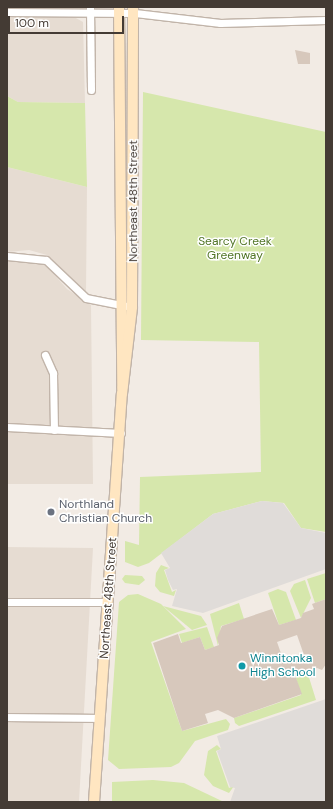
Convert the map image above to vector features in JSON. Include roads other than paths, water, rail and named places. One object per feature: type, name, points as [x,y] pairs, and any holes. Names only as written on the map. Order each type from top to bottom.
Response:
[{"type":"street","points":[[90,10],[91,90]]},
{"type":"street","name":"Northeast 48th Street","points":[[119,10],[121,306],[119,369],[122,394]]},
{"type":"street","points":[[7,12],[133,10],[220,23],[326,20]]},
{"type":"street","name":"Northeast 48th Street","points":[[94,802],[122,394],[132,307],[134,158],[133,10]]},
{"type":"street","points":[[120,158],[134,158]]},
{"type":"street","points":[[7,256],[46,260],[86,298],[132,307]]},
{"type":"street","points":[[45,355],[54,373],[54,430]]},
{"type":"street","points":[[7,426],[120,433]]},
{"type":"street","points":[[7,602],[108,602]]},
{"type":"street","points":[[7,718],[100,718]]},
{"type":"place","name":"Northland Christian Church","points":[[51,512]]},
{"type":"place","name":"Winnitonka High School","points":[[242,666]]},
{"type":"park label","name":"Searcy Creek Greenway","points":[[235,249]]}]
